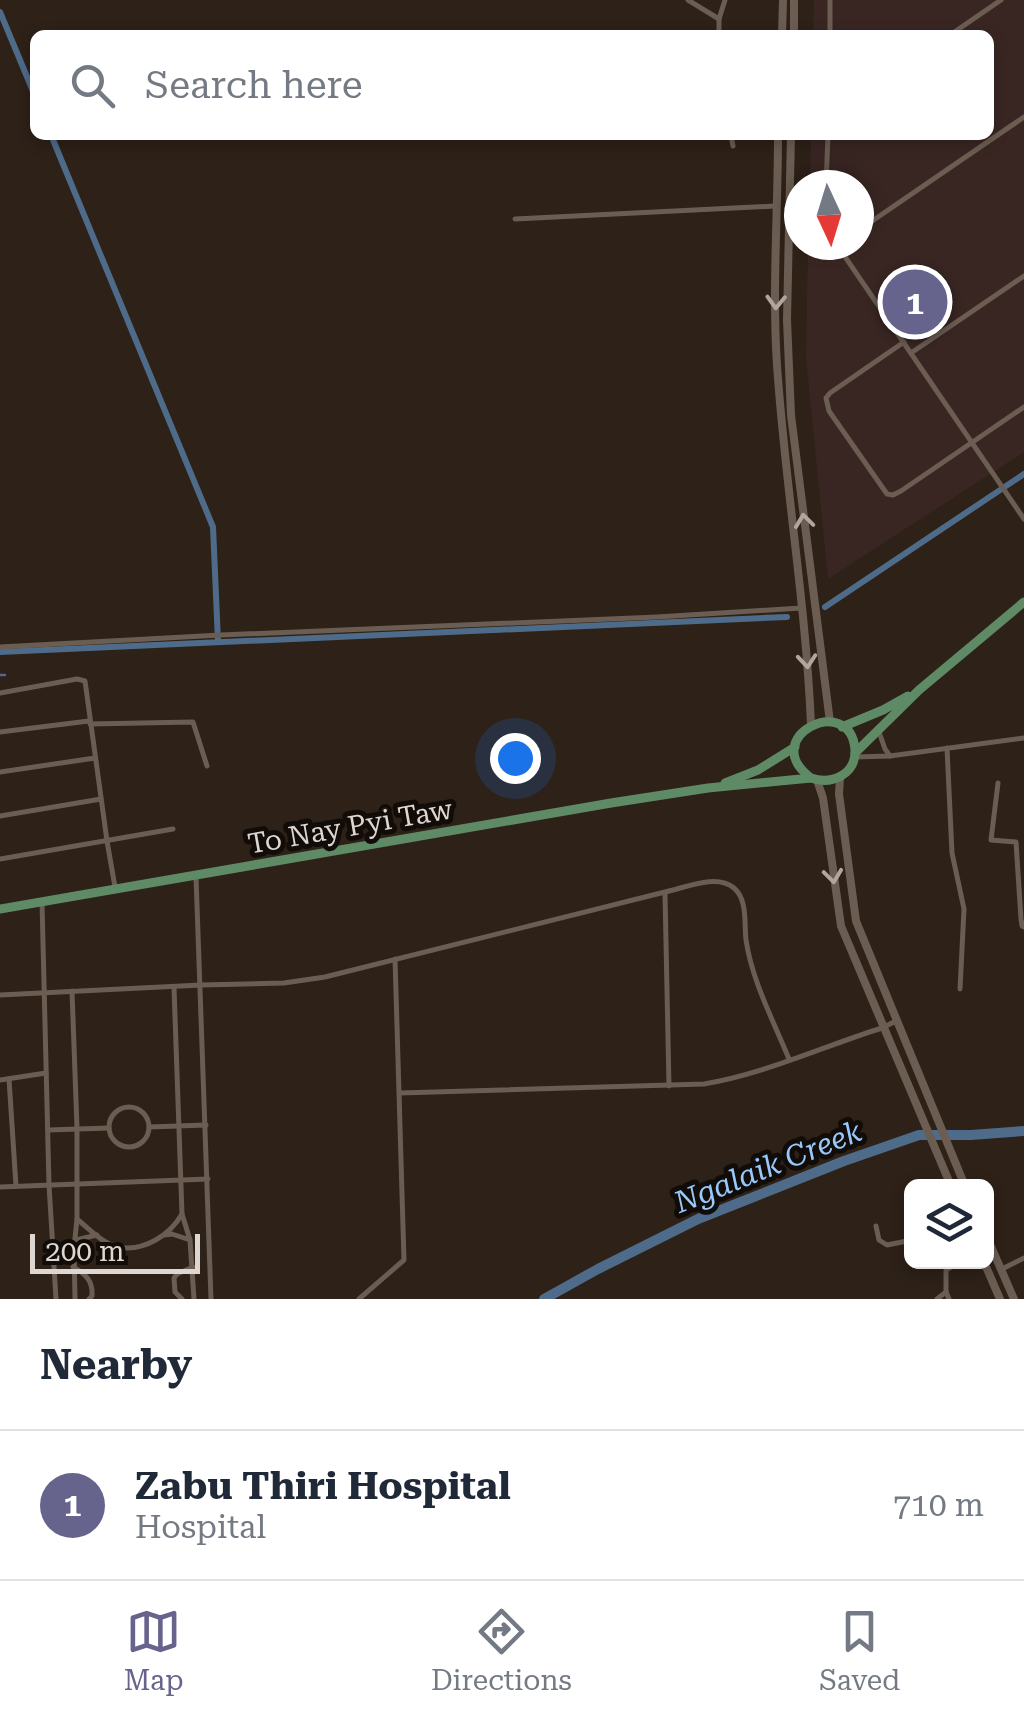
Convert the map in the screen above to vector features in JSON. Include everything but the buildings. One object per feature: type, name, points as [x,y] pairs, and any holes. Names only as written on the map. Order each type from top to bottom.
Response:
[{"type":"main road","points":[[782,0],[782,30]]},
{"type":"main road","points":[[794,0],[794,30]]},
{"type":"main road","points":[[778,140],[775,335],[811,725]]},
{"type":"main road","points":[[791,140],[787,320],[791,415],[830,722]]},
{"type":"main road","points":[[708,788],[840,777],[850,768],[855,755],[919,690],[1024,602]]},
{"type":"main road","points":[[842,727],[919,690]]},
{"type":"main road","points":[[855,755],[853,742],[842,727],[830,722],[811,725],[800,734],[795,746],[798,765],[814,779],[823,798],[840,926],[948,1179]]},
{"type":"main road","points":[[708,788],[758,770],[795,746]]},
{"type":"main road","points":[[840,777],[856,922],[963,1179]]},
{"type":"main road","name":"To Nay Pyi Taw","points":[[1,908],[708,788]]},
{"type":"main road","points":[[994,1252],[1014,1299]]},
{"type":"main road","points":[[987,1269],[1000,1299]]},
{"type":"street","points":[[688,0],[718,19]]},
{"type":"street","points":[[719,30],[718,19],[724,0]]},
{"type":"street","points":[[830,0],[830,30]]},
{"type":"street","points":[[957,30],[1001,0]]},
{"type":"street","points":[[994,138],[1024,118]]},
{"type":"street","points":[[732,140],[733,146]]},
{"type":"street","points":[[827,170],[828,140]]},
{"type":"street","points":[[874,220],[992,140]]},
{"type":"street","points":[[515,219],[778,206]]},
{"type":"street","points":[[847,260],[1024,520]]},
{"type":"street","points":[[911,353],[1024,276]]},
{"type":"street","points":[[904,342],[826,398],[828,410],[887,494],[896,494],[1024,407]]},
{"type":"street","points":[[0,647],[801,608]]},
{"type":"street","points":[[0,693],[82,679],[86,683],[116,890]]},
{"type":"street","points":[[0,732],[90,723],[192,722],[196,724],[207,766]]},
{"type":"street","points":[[879,731],[890,756]]},
{"type":"street","points":[[855,755],[890,756],[1024,738]]},
{"type":"street","points":[[948,748],[952,853],[964,909],[960,989]]},
{"type":"street","points":[[0,772],[94,758]]},
{"type":"street","points":[[998,783],[991,840],[1016,842],[1020,920],[1024,927]]},
{"type":"street","points":[[0,816],[101,799]]},
{"type":"street","points":[[0,859],[173,829]]},
{"type":"street","points":[[196,876],[212,1299]]},
{"type":"street","points":[[0,995],[284,984],[710,882],[730,885],[738,891],[750,961],[789,1060]]},
{"type":"street","points":[[665,892],[669,1086]]},
{"type":"street","points":[[0,896],[1,908]]},
{"type":"street","points":[[42,902],[56,1299]]},
{"type":"street","points":[[359,1299],[404,1260],[395,959]]},
{"type":"street","points":[[865,985],[880,979]]},
{"type":"street","points":[[174,986],[182,1214],[190,1240],[194,1299]]},
{"type":"street","points":[[72,991],[78,1183],[75,1299]]},
{"type":"street","points":[[400,1093],[669,1086],[722,1081],[897,1021]]},
{"type":"street","points":[[0,1080],[46,1073]]},
{"type":"street","points":[[9,1080],[16,1186]]},
{"type":"street","points":[[126,1108],[144,1114],[149,1126],[140,1144],[126,1147],[114,1140],[109,1128],[114,1114],[126,1108]]},
{"type":"street","points":[[149,1126],[206,1125]]},
{"type":"street","points":[[48,1130],[109,1128]]},
{"type":"street","points":[[0,1188],[208,1179]]},
{"type":"street","points":[[165,1235],[182,1214]]},
{"type":"street","points":[[77,1219],[118,1247],[141,1246],[172,1234],[190,1240]]},
{"type":"street","points":[[876,1226],[879,1240],[887,1245],[904,1242]]},
{"type":"street","points":[[74,1241],[97,1235]]},
{"type":"street","points":[[1002,1269],[1024,1258]]},
{"type":"street","points":[[73,1267],[89,1278],[93,1287],[89,1299]]},
{"type":"street","points":[[182,1299],[175,1292],[174,1278],[193,1267]]},
{"type":"street","points":[[936,1299],[948,1296],[948,1269]]},
{"type":"shaded area","points":[[814,0],[1024,0],[1024,452],[828,579],[806,358],[808,260],[874,260],[874,170],[810,170],[811,140],[994,140],[994,30],[813,30]]},
{"type":"waterway","points":[[0,12],[30,84]]},
{"type":"waterway","points":[[53,140],[213,527],[218,641]]},
{"type":"waterway","points":[[825,607],[1024,474]]},
{"type":"waterway","points":[[0,652],[787,617]]},
{"type":"waterway","points":[[0,675],[5,675]]},
{"type":"waterway","name":"Ngalaik Creek","points":[[544,1299],[698,1219],[844,1161],[919,1135],[1024,1131]]},
{"type":"place","name":"Zabu Thiri Hospital","points":[[915,302]]}]
